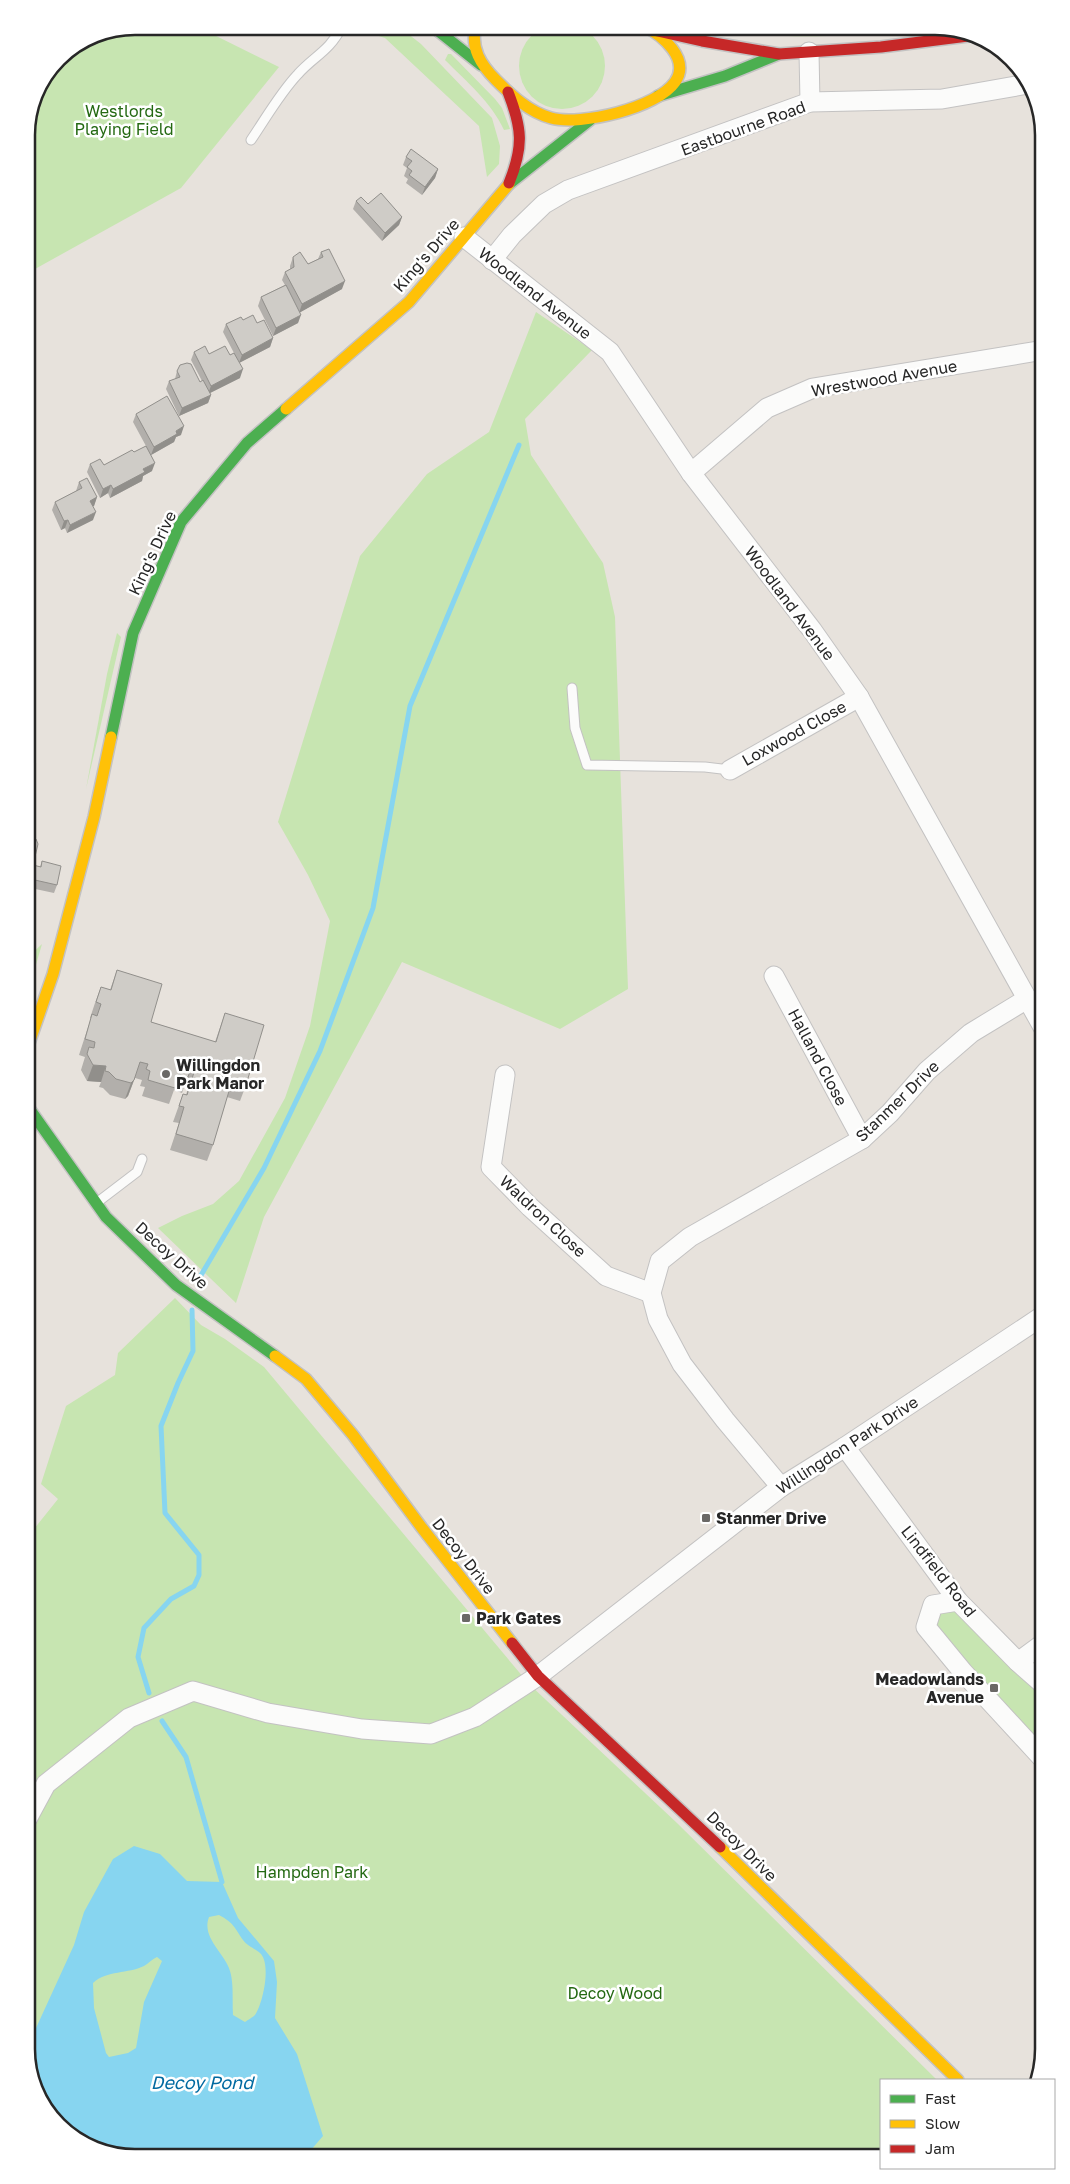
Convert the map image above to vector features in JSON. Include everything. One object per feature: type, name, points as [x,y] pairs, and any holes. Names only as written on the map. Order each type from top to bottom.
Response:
[{"type":"main road","points":[[445,35],[528,108],[562,120],[590,120],[658,96],[725,76],[779,54]]},
{"type":"main road","points":[[474,35],[474,47],[481,65]]},
{"type":"main road","points":[[658,96],[674,83],[678,71],[678,60],[673,49],[659,35]]},
{"type":"main road","points":[[677,35],[779,54],[881,47],[957,37]]},
{"type":"main road","name":"King's Drive","points":[[508,92],[521,128],[521,140],[519,159],[508,184]]},
{"type":"main road","name":"King's Drive","points":[[35,1006],[53,974],[94,817],[133,633],[181,522],[247,444],[409,302],[508,184],[590,120]]},
{"type":"main road","name":"Decoy Drive","points":[[35,1117],[106,1217],[176,1285],[306,1379],[353,1435],[422,1528],[538,1676],[687,1814],[957,2079]]},
{"type":"street","points":[[809,52],[810,102]]},
{"type":"street","name":"Eastbourne Road","points":[[492,260],[512,235],[544,204],[568,190],[624,172],[810,102],[942,99],[1022,85]]},
{"type":"street","name":"Woodland Avenue","points":[[464,236],[610,352],[691,473],[812,630],[859,697],[1035,1013]]},
{"type":"street","name":"Wrestwood Avenue","points":[[691,473],[767,408],[813,388],[1035,351]]},
{"type":"street","name":"Loxwood Close","points":[[730,770],[859,697]]},
{"type":"street","name":"Halland Close","points":[[774,976],[862,1139]]},
{"type":"street","name":"Stanmer Drive","points":[[651,1293],[660,1262],[690,1237],[862,1139],[890,1113],[927,1071],[971,1033],[1028,1000]]},
{"type":"street","name":"Waldron Close","points":[[504,1075],[491,1167],[530,1207],[606,1276],[651,1293]]},
{"type":"street","points":[[651,1293],[658,1319],[682,1364],[725,1420],[781,1487]]},
{"type":"street","name":"Willingdon Park Drive","points":[[35,1805],[46,1784],[130,1718],[193,1691],[268,1713],[362,1729],[431,1734],[475,1717],[538,1676],[781,1487],[845,1448],[1035,1321]]},
{"type":"street","name":"Lindfield Road","points":[[845,1448],[958,1601],[1035,1677]]},
{"type":"street","points":[[958,1601],[933,1605],[926,1627],[1035,1750]]},
{"type":"street","points":[[1018,1662],[1035,1650]]},
{"type":"lane","points":[[250,140],[298,73],[323,53],[338,35]]},
{"type":"lane","points":[[572,688],[575,728],[587,765],[705,767],[730,770]]},
{"type":"lane","points":[[96,1203],[137,1172],[142,1159]]},
{"type":"green space","name":"Westlords Playing Field","points":[[135,35],[214,35],[279,67],[181,188],[35,269],[35,128],[38,109],[45,91],[64,64],[85,48],[109,38]]},
{"type":"green space","points":[[376,35],[410,35],[421,44],[492,118],[500,146],[499,164],[487,177],[479,126],[385,38]]},
{"type":"green space","points":[[533,35],[591,35],[602,49],[605,66],[602,83],[586,102],[579,106],[562,109],[545,106],[526,90],[522,83],[519,66],[522,49]]},
{"type":"green space","points":[[771,35],[827,36],[798,36]]},
{"type":"green space","points":[[448,54],[451,54],[495,99],[502,108],[510,129],[504,130],[485,101],[445,60]]},
{"type":"green space","points":[[536,312],[592,350],[525,419],[531,455],[603,563],[615,617],[628,989],[560,1029],[402,962],[264,1217],[236,1303],[158,1228],[213,1204],[239,1181],[285,1098],[310,1026],[330,921],[308,875],[278,822],[360,556],[427,474],[489,432]]},
{"type":"green space","points":[[117,633],[121,637],[86,789],[107,674]]},
{"type":"green space","points":[[42,944],[35,968],[35,951]]},
{"type":"green space","name":"Hampden Park","points":[[175,1298],[201,1325],[225,1339],[264,1367],[529,1684],[677,1823],[936,2079],[880,2079],[880,2149],[128,2149],[103,2144],[91,2139],[64,2120],[48,2099],[38,2075],[35,2049],[35,1528],[58,1499],[41,1484],[66,1406],[115,1375],[118,1353]]},
{"type":"green space","points":[[958,1601],[1035,1676],[1035,1750],[926,1627],[933,1605]]},
{"type":"water","name":"Decoy Pond","points":[[134,1846],[160,1854],[187,1881],[222,1882],[238,1918],[274,1961],[277,1982],[275,2018],[297,2054],[323,2136],[312,2149],[128,2149],[103,2144],[91,2139],[64,2120],[48,2099],[38,2075],[35,2030],[74,1945],[84,1912],[113,1859]],"holes":[[[219,1915],[231,1923],[245,1942],[261,1954],[264,1960],[266,1975],[261,2002],[255,2015],[245,2022],[233,2015],[230,1971],[208,1932],[209,1917]],[[157,1957],[162,1961],[144,2002],[136,2048],[128,2053],[109,2057],[106,2053],[94,2008],[93,1983],[105,1976],[144,1966]]]},
{"type":"building","points":[[411,149],[438,169],[425,187],[409,175],[412,171],[407,167],[412,161],[406,157]]},
{"type":"building","points":[[381,193],[402,217],[385,233],[356,201],[361,197],[368,204]]},
{"type":"building","points":[[329,249],[345,281],[302,304],[285,272],[294,267],[293,257],[300,252],[308,264],[323,257],[321,252]]},
{"type":"building","points":[[286,285],[301,315],[276,328],[261,297]]},
{"type":"building","points":[[253,315],[257,323],[264,320],[273,338],[242,355],[226,324],[241,317],[243,320]]},
{"type":"building","points":[[205,346],[209,354],[225,346],[230,355],[234,353],[243,369],[211,386],[194,352]]},
{"type":"building","points":[[191,364],[200,382],[203,380],[211,395],[182,408],[169,381],[180,377],[177,371],[180,365]]},
{"type":"building","points":[[167,396],[184,426],[176,431],[177,434],[154,447],[136,414]]},
{"type":"building","points":[[146,446],[155,463],[143,469],[145,472],[113,489],[111,485],[103,489],[90,464],[100,459],[104,465],[132,450],[134,452]]},
{"type":"building","points":[[87,478],[97,497],[90,501],[96,512],[70,525],[68,520],[64,521],[55,502],[82,488],[79,482]]},
{"type":"building","points":[[35,839],[38,844],[35,857]]},
{"type":"building","points":[[42,861],[61,866],[57,885],[35,880],[35,866],[41,867]]},
{"type":"building","name":"Willingdon Park Manor","points":[[117,970],[162,984],[151,1022],[216,1042],[225,1013],[264,1025],[246,1085],[232,1081],[213,1145],[176,1134],[184,1107],[179,1106],[183,1094],[187,1095],[195,1069],[191,1068],[188,1077],[179,1074],[175,1088],[148,1080],[150,1071],[146,1069],[148,1064],[140,1062],[134,1080],[131,1083],[116,1079],[109,1072],[105,1071],[106,1066],[93,1065],[87,1054],[89,1047],[94,1048],[95,1042],[85,1039],[92,1014],[97,1016],[101,1004],[96,1002],[101,987],[111,990]]},
{"type":"waterway","points":[[197,1282],[264,1168],[320,1051],[373,908],[410,706],[519,445]]},
{"type":"waterway","points":[[149,1693],[138,1657],[144,1628],[171,1599],[194,1586],[199,1575],[199,1555],[165,1513],[161,1426],[193,1351],[192,1310]]},
{"type":"waterway","points":[[162,1721],[186,1757],[222,1882]]},
{"type":"traffic: fast","points":[[443,35],[481,65]]},
{"type":"traffic: fast","points":[[658,96],[725,76],[779,54]]},
{"type":"traffic: fast","points":[[509,184],[590,120]]},
{"type":"traffic: fast","points":[[111,737],[133,633],[181,522],[247,443],[286,409]]},
{"type":"traffic: fast","points":[[35,1117],[106,1217],[176,1285],[275,1356]]},
{"type":"traffic: slow","points":[[475,35],[474,42],[481,62],[508,91],[535,112],[551,118],[564,120],[599,117],[618,113],[652,100],[666,91],[675,82],[679,73],[679,65],[672,49],[659,35]]},
{"type":"traffic: slow","points":[[286,409],[409,302],[509,184]]},
{"type":"traffic: slow","points":[[35,1026],[53,974],[94,817],[111,737]]},
{"type":"traffic: slow","points":[[275,1356],[306,1379],[353,1435],[422,1528],[512,1643]]},
{"type":"traffic: slow","points":[[720,1847],[957,2079]]},
{"type":"traffic: jam","points":[[675,35],[779,54],[881,47],[957,37]]},
{"type":"traffic: jam","points":[[508,92],[516,116],[519,137],[517,158],[509,183]]},
{"type":"traffic: jam","points":[[512,1643],[538,1676],[720,1847]]},
{"type":"place","name":"Willingdon Park Manor","points":[[166,1074]]},
{"type":"place","name":"Stanmer Drive","points":[[706,1518]]},
{"type":"place","name":"Park Gates","points":[[466,1618]]},
{"type":"place","name":"Meadowlands Avenue","points":[[994,1688]]},
{"type":"park label","name":"Decoy Wood","points":[[615,1993]]}]
